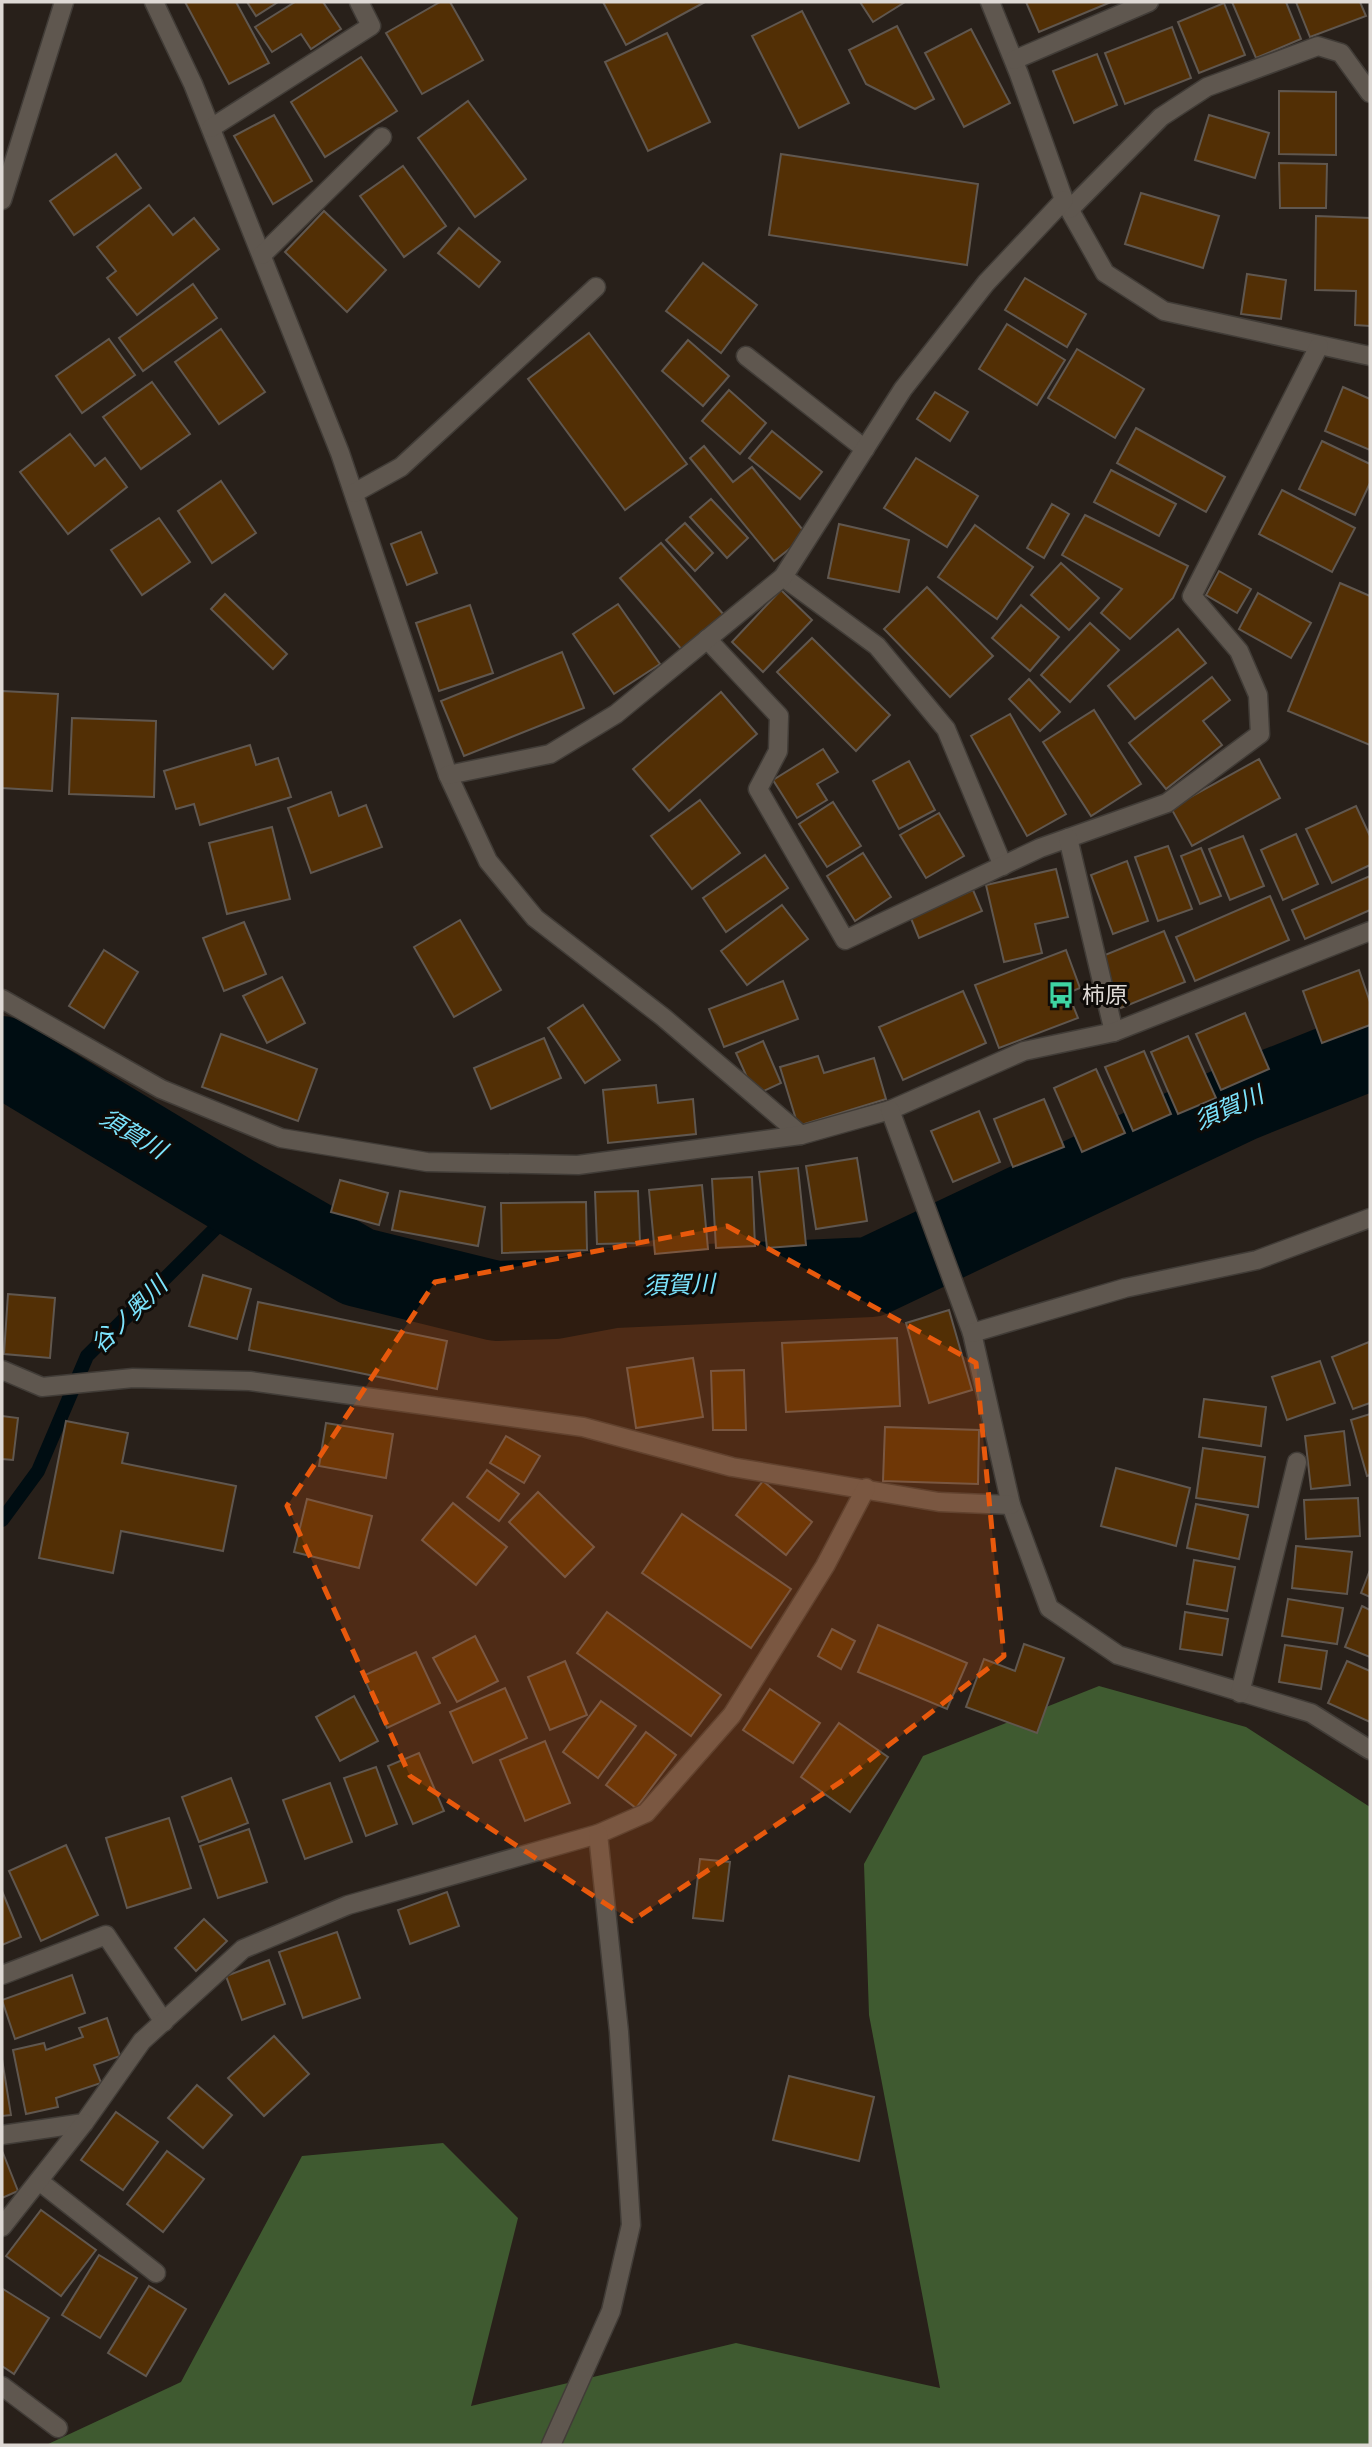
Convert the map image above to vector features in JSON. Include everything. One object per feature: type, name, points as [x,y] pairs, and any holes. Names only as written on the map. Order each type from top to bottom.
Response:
[{"type":"street","points":[[2,200],[64,2]]},
{"type":"street","points":[[154,2],[193,84],[340,453],[448,775],[488,861],[534,918],[663,1017],[801,1135]]},
{"type":"street","points":[[211,128],[371,26],[359,2]]},
{"type":"street","points":[[990,2],[1067,205],[1105,273],[1164,311],[1370,356]]},
{"type":"street","points":[[1014,60],[1149,2]]},
{"type":"street","points":[[448,775],[550,754],[616,714],[783,577],[903,389],[986,283],[1161,117],[1207,87],[1318,46],[1341,53],[1370,93]]},
{"type":"street","points":[[262,255],[382,137]]},
{"type":"street","points":[[354,493],[401,467],[596,287]]},
{"type":"street","points":[[707,639],[779,716],[778,751],[758,789],[845,940],[1040,848],[1167,803],[1260,734],[1258,695],[1239,651],[1192,596],[1319,346]]},
{"type":"street","points":[[746,356],[865,449]]},
{"type":"street","points":[[783,577],[877,646],[946,729],[1003,866]]},
{"type":"street","points":[[1068,838],[1114,1032]]},
{"type":"street","points":[[2,999],[161,1089],[281,1138],[427,1162],[578,1165],[801,1135],[890,1110],[1024,1051],[1114,1032],[1370,932]]},
{"type":"street","points":[[890,1110],[972,1333],[1011,1505],[1049,1608],[1118,1655],[1311,1713],[1370,1750]]},
{"type":"street","points":[[972,1333],[1125,1289],[1257,1260],[1370,1218]]},
{"type":"street","points":[[2,1370],[42,1387],[133,1378],[250,1381],[583,1427],[732,1467],[939,1502],[1011,1505]]},
{"type":"street","points":[[1240,1693],[1297,1462]]},
{"type":"street","points":[[2,2227],[84,2123],[142,2041],[243,1949],[348,1905],[598,1834],[646,1813],[732,1715],[825,1566],[866,1488]]},
{"type":"street","points":[[551,2445],[611,2311],[631,2225],[618,2032],[598,1834]]},
{"type":"street","points":[[2,1975],[106,1935],[163,2022]]},
{"type":"street","points":[[2,2134],[84,2123]]},
{"type":"street","points":[[39,2181],[156,2273]]},
{"type":"street","points":[[2,2386],[58,2428]]},
{"type":"highlighted area","points":[[727,1226],[976,1363],[1004,1656],[845,1779],[632,1921],[410,1776],[287,1506],[435,1282]]},
{"type":"green space","points":[[1099,1686],[1246,1727],[1370,1807],[1370,2445],[46,2445],[181,2382],[302,2156],[443,2143],[518,2218],[471,2406],[736,2343],[940,2388],[869,2015],[864,1864],[923,1756]]},
{"type":"building","points":[[185,2],[236,2],[269,63],[229,84]]},
{"type":"building","points":[[247,2],[278,2],[256,16]]},
{"type":"building","points":[[295,2],[323,2],[341,29],[311,49],[301,34],[272,52],[255,27]]},
{"type":"building","points":[[440,2],[450,2],[483,60],[422,94],[386,33]]},
{"type":"building","points":[[603,2],[705,2],[626,45]]},
{"type":"building","points":[[860,2],[905,2],[873,22]]},
{"type":"building","points":[[1026,2],[1111,2],[1039,32]]},
{"type":"building","points":[[1232,2],[1286,2],[1301,39],[1256,58]]},
{"type":"building","points":[[1296,2],[1360,2],[1366,16],[1310,37]]},
{"type":"building","points":[[1224,3],[1245,55],[1199,73],[1178,22]]},
{"type":"building","points":[[802,11],[849,103],[799,128],[752,36]]},
{"type":"building","points":[[897,26],[934,99],[915,109],[866,84],[849,50]]},
{"type":"building","points":[[1172,27],[1191,78],[1125,104],[1105,53]]},
{"type":"building","points":[[971,29],[1010,103],[964,127],[925,53]]},
{"type":"building","points":[[667,33],[710,122],[648,151],[605,62]]},
{"type":"building","points":[[1097,54],[1117,105],[1074,123],[1053,71]]},
{"type":"building","points":[[361,57],[397,111],[325,157],[291,102]]},
{"type":"building","points":[[1279,91],[1336,92],[1336,155],[1279,154]]},
{"type":"building","points":[[468,101],[526,179],[475,217],[418,138]]},
{"type":"building","points":[[274,115],[312,181],[273,204],[234,136]]},
{"type":"building","points":[[1209,115],[1269,133],[1255,178],[1195,160]]},
{"type":"building","points":[[116,154],[141,188],[74,235],[50,201]]},
{"type":"building","points":[[781,154],[978,184],[967,265],[769,235]]},
{"type":"building","points":[[1279,163],[1327,164],[1326,208],[1280,208]]},
{"type":"building","points":[[403,166],[446,226],[404,257],[360,196]]},
{"type":"building","points":[[1141,193],[1219,216],[1203,268],[1125,244]]},
{"type":"building","points":[[149,205],[173,235],[194,218],[219,249],[137,315],[107,278],[116,271],[97,247]]},
{"type":"building","points":[[324,211],[386,270],[347,312],[285,252]]},
{"type":"building","points":[[1316,216],[1370,218],[1370,326],[1355,325],[1356,291],[1315,290]]},
{"type":"building","points":[[459,228],[500,262],[479,287],[438,253]]},
{"type":"building","points":[[703,263],[757,305],[721,353],[666,311]]},
{"type":"building","points":[[1247,274],[1286,280],[1281,319],[1241,314]]},
{"type":"building","points":[[1025,278],[1086,314],[1067,347],[1005,310]]},
{"type":"building","points":[[193,284],[217,318],[143,371],[119,338]]},
{"type":"building","points":[[1007,324],[1065,360],[1037,405],[979,369]]},
{"type":"building","points":[[221,329],[265,392],[219,424],[175,362]]},
{"type":"building","points":[[589,333],[687,464],[625,510],[528,379]]},
{"type":"building","points":[[109,339],[135,375],[82,413],[56,376]]},
{"type":"building","points":[[688,340],[729,376],[703,406],[662,371]]},
{"type":"building","points":[[1077,349],[1144,389],[1115,438],[1048,398]]},
{"type":"building","points":[[152,382],[190,434],[141,469],[103,417]]},
{"type":"building","points":[[1343,387],[1370,399],[1370,450],[1325,431]]},
{"type":"building","points":[[729,390],[766,423],[740,454],[702,421]]},
{"type":"building","points":[[935,392],[968,412],[950,441],[917,419]]},
{"type":"building","points":[[1136,428],[1225,477],[1206,512],[1117,463]]},
{"type":"building","points":[[772,431],[822,472],[800,499],[749,458]]},
{"type":"building","points":[[70,434],[95,466],[105,458],[127,487],[68,534],[20,472]]},
{"type":"building","points":[[1322,441],[1370,464],[1370,483],[1355,515],[1299,489]]},
{"type":"building","points":[[704,446],[733,482],[752,467],[807,535],[774,561],[690,458]]},
{"type":"building","points":[[916,458],[978,496],[947,547],[884,508]]},
{"type":"building","points":[[1111,470],[1176,504],[1159,536],[1094,502]]},
{"type":"building","points":[[221,481],[256,533],[212,563],[178,511]]},
{"type":"building","points":[[1282,490],[1355,528],[1332,572],[1259,534]]},
{"type":"building","points":[[711,499],[748,538],[727,558],[690,517]]},
{"type":"building","points":[[1052,504],[1069,514],[1044,558],[1027,548]]},
{"type":"building","points":[[1085,515],[1188,566],[1173,598],[1130,639],[1101,613],[1122,589],[1062,555]]},
{"type":"building","points":[[159,518],[190,562],[142,595],[111,550]]},
{"type":"building","points":[[685,523],[713,553],[695,571],[666,540]]},
{"type":"building","points":[[839,524],[909,540],[899,592],[828,578]]},
{"type":"building","points":[[975,525],[1033,567],[997,619],[938,577]]},
{"type":"building","points":[[421,532],[437,573],[407,585],[391,544]]},
{"type":"building","points":[[661,543],[724,615],[683,651],[620,578]]},
{"type":"building","points":[[1061,563],[1099,598],[1069,630],[1031,595]]},
{"type":"building","points":[[1219,571],[1251,589],[1237,613],[1206,595]]},
{"type":"building","points":[[1340,583],[1370,596],[1370,745],[1288,711]]},
{"type":"building","points":[[927,587],[993,656],[950,697],[884,629]]},
{"type":"building","points":[[781,590],[812,620],[763,672],[732,642]]},
{"type":"building","points":[[1258,593],[1311,623],[1291,658],[1239,629]]},
{"type":"building","points":[[225,594],[287,654],[273,669],[211,609]]},
{"type":"building","points":[[618,604],[660,664],[614,694],[573,634]]},
{"type":"building","points":[[470,605],[493,673],[439,691],[416,623]]},
{"type":"building","points":[[1021,605],[1059,637],[1030,671],[992,638]]},
{"type":"building","points":[[1090,623],[1119,650],[1070,702],[1041,675]]},
{"type":"building","points":[[1178,629],[1206,663],[1135,719],[1108,686]]},
{"type":"building","points":[[812,638],[890,715],[856,751],[777,672]]},
{"type":"building","points":[[562,652],[584,708],[464,756],[441,701]]},
{"type":"building","points":[[1212,677],[1230,700],[1203,721],[1222,745],[1166,789],[1129,743]]},
{"type":"building","points":[[1029,679],[1060,712],[1040,731],[1009,699]]},
{"type":"building","points":[[2,691],[58,694],[52,791],[2,788]]},
{"type":"building","points":[[721,692],[757,734],[669,811],[633,769]]},
{"type":"building","points":[[1094,710],[1141,784],[1091,816],[1043,742]]},
{"type":"building","points":[[1010,714],[1066,814],[1027,836],[971,736]]},
{"type":"building","points":[[72,718],[156,721],[154,797],[69,794]]},
{"type":"building","points":[[250,745],[256,765],[278,758],[291,797],[200,825],[194,804],[176,809],[164,771]]},
{"type":"building","points":[[823,749],[838,772],[817,784],[827,800],[797,818],[773,780]]},
{"type":"building","points":[[1259,759],[1280,798],[1192,846],[1171,808]]},
{"type":"building","points":[[909,761],[935,810],[899,829],[873,781]]},
{"type":"building","points":[[331,792],[339,816],[366,805],[382,847],[311,873],[288,808]]},
{"type":"building","points":[[700,800],[740,853],[692,889],[651,836]]},
{"type":"building","points":[[833,802],[861,846],[827,867],[799,824]]},
{"type":"building","points":[[1356,806],[1370,836],[1370,865],[1332,883],[1306,829]]},
{"type":"building","points":[[939,813],[964,856],[926,878],[900,835]]},
{"type":"building","points":[[272,827],[290,899],[227,914],[209,843]]},
{"type":"building","points":[[1296,834],[1318,884],[1283,900],[1261,850]]},
{"type":"building","points":[[1243,836],[1264,886],[1230,900],[1209,849]]},
{"type":"building","points":[[1168,846],[1192,909],[1158,921],[1135,857]]},
{"type":"building","points":[[1201,848],[1221,896],[1200,904],[1181,856]]},
{"type":"building","points":[[863,853],[891,897],[855,921],[827,876]]},
{"type":"building","points":[[765,855],[788,888],[726,932],[703,898]]},
{"type":"building","points":[[1127,861],[1148,921],[1113,934],[1091,875]]},
{"type":"building","points":[[1056,869],[1068,917],[1035,924],[1042,953],[1004,962],[986,885]]},
{"type":"building","points":[[1370,876],[1370,910],[1305,939],[1292,910]]},
{"type":"building","points":[[973,890],[982,911],[919,938],[910,916]]},
{"type":"building","points":[[1270,896],[1289,940],[1195,981],[1176,937]]},
{"type":"building","points":[[782,905],[808,939],[747,985],[721,951]]},
{"type":"building","points":[[460,920],[501,990],[454,1017],[414,947]]},
{"type":"building","points":[[244,922],[266,974],[224,991],[203,938]]},
{"type":"building","points":[[1164,931],[1185,982],[1121,1008],[1100,957]]},
{"type":"building","points":[[104,950],[138,972],[104,1028],[69,1006]]},
{"type":"building","points":[[1066,950],[1080,988],[1068,993],[1078,1018],[999,1048],[975,985]]},
{"type":"building","points":[[1359,970],[1370,1002],[1370,1025],[1322,1043],[1303,991]]},
{"type":"building","points":[[282,977],[305,1023],[267,1043],[243,996]]},
{"type":"building","points":[[783,981],[798,1019],[724,1047],[709,1009]]},
{"type":"building","points":[[963,991],[986,1043],[903,1080],[879,1027]]},
{"type":"building","points":[[583,1005],[620,1060],[585,1083],[548,1028]]},
{"type":"building","points":[[1245,1013],[1269,1069],[1221,1090],[1196,1034]]},
{"type":"building","points":[[221,1034],[317,1069],[298,1121],[202,1087]]},
{"type":"building","points":[[1188,1036],[1216,1098],[1178,1114],[1151,1052]]},
{"type":"building","points":[[544,1038],[561,1078],[491,1109],[474,1068]]},
{"type":"building","points":[[763,1041],[781,1083],[755,1095],[736,1053]]},
{"type":"building","points":[[1144,1051],[1171,1114],[1133,1131],[1105,1067]]},
{"type":"building","points":[[818,1056],[824,1073],[874,1058],[886,1099],[798,1126],[780,1067]]},
{"type":"building","points":[[1096,1069],[1125,1133],[1082,1152],[1054,1088]]},
{"type":"building","points":[[656,1085],[658,1103],[693,1099],[696,1134],[608,1143],[603,1090]]},
{"type":"building","points":[[1044,1099],[1064,1147],[1013,1167],[994,1119]]},
{"type":"building","points":[[979,1111],[1000,1162],[953,1182],[931,1131]]},
{"type":"building","points":[[857,1158],[867,1221],[816,1229],[806,1166]]},
{"type":"building","points":[[798,1168],[806,1245],[767,1248],[759,1172]]},
{"type":"building","points":[[752,1177],[755,1246],[716,1248],[712,1179]]},
{"type":"building","points":[[340,1180],[388,1193],[379,1225],[331,1212]]},
{"type":"building","points":[[702,1185],[708,1249],[655,1254],[649,1190]]},
{"type":"building","points":[[400,1191],[485,1207],[478,1246],[392,1230]]},
{"type":"building","points":[[638,1191],[640,1243],[597,1244],[595,1192]]},
{"type":"building","points":[[586,1202],[587,1250],[502,1253],[501,1203]]},
{"type":"building","points":[[203,1275],[251,1289],[237,1339],[189,1326]]},
{"type":"building","points":[[8,1294],[55,1298],[50,1358],[4,1354]]},
{"type":"building","points":[[258,1302],[447,1341],[437,1389],[249,1350]]},
{"type":"building","points":[[949,1310],[972,1390],[929,1403],[906,1323]]},
{"type":"building","points":[[897,1338],[900,1406],[786,1412],[782,1343]]},
{"type":"building","points":[[1369,1342],[1370,1403],[1353,1409],[1332,1357]]},
{"type":"building","points":[[693,1358],[703,1417],[636,1428],[627,1368]]},
{"type":"building","points":[[1320,1361],[1335,1403],[1287,1420],[1272,1377]]},
{"type":"building","points":[[744,1370],[746,1430],[713,1430],[711,1371]]},
{"type":"building","points":[[1204,1399],[1266,1407],[1261,1446],[1199,1437]]},
{"type":"building","points":[[1370,1414],[1370,1475],[1367,1476],[1351,1420]]},
{"type":"building","points":[[2,1416],[18,1418],[13,1460],[2,1459]]},
{"type":"building","points":[[66,1421],[128,1433],[122,1463],[236,1486],[223,1551],[121,1531],[113,1573],[39,1558]]},
{"type":"building","points":[[326,1423],[393,1434],[386,1478],[319,1466]]},
{"type":"building","points":[[885,1427],[979,1430],[978,1484],[883,1481]]},
{"type":"building","points":[[1344,1431],[1350,1485],[1311,1489],[1305,1436]]},
{"type":"building","points":[[506,1436],[540,1456],[524,1483],[490,1463]]},
{"type":"building","points":[[1203,1448],[1265,1457],[1258,1507],[1196,1498]]},
{"type":"building","points":[[1116,1468],[1190,1488],[1176,1546],[1101,1526]]},
{"type":"building","points":[[487,1470],[519,1494],[499,1521],[467,1497]]},
{"type":"building","points":[[763,1481],[812,1522],[786,1555],[736,1515]]},
{"type":"building","points":[[538,1492],[594,1547],[565,1577],[509,1522]]},
{"type":"building","points":[[1358,1498],[1360,1536],[1306,1539],[1304,1500]]},
{"type":"building","points":[[307,1499],[372,1516],[359,1568],[294,1552]]},
{"type":"building","points":[[453,1503],[507,1547],[476,1585],[422,1540]]},
{"type":"building","points":[[1196,1504],[1248,1515],[1239,1559],[1187,1548]]},
{"type":"building","points":[[682,1514],[791,1589],[751,1648],[642,1573]]},
{"type":"building","points":[[1296,1546],[1352,1552],[1347,1594],[1292,1588]]},
{"type":"building","points":[[1194,1560],[1235,1567],[1227,1611],[1187,1604]]},
{"type":"building","points":[[1370,1570],[1370,1597],[1361,1593]]},
{"type":"building","points":[[1288,1599],[1343,1608],[1337,1644],[1282,1636]]},
{"type":"building","points":[[1362,1606],[1370,1610],[1370,1657],[1345,1647]]},
{"type":"building","points":[[607,1612],[721,1695],[691,1736],[577,1653]]},
{"type":"building","points":[[1185,1612],[1228,1619],[1222,1655],[1180,1649]]},
{"type":"building","points":[[878,1625],[967,1663],[947,1709],[858,1672]]},
{"type":"building","points":[[832,1629],[855,1641],[841,1669],[818,1656]]},
{"type":"building","points":[[475,1636],[498,1681],[457,1702],[433,1658]]},
{"type":"building","points":[[1024,1644],[1064,1658],[1037,1733],[966,1707],[984,1659],[1015,1671]]},
{"type":"building","points":[[1285,1645],[1327,1651],[1321,1689],[1279,1682]]},
{"type":"building","points":[[416,1652],[440,1703],[387,1728],[363,1676]]},
{"type":"building","points":[[565,1661],[587,1715],[550,1730],[528,1677]]},
{"type":"building","points":[[1347,1661],[1370,1671],[1370,1722],[1328,1703]]},
{"type":"building","points":[[505,1688],[527,1738],[473,1763],[450,1712]]},
{"type":"building","points":[[770,1689],[820,1723],[793,1763],[743,1730]]},
{"type":"building","points":[[354,1696],[378,1741],[340,1761],[316,1717]]},
{"type":"building","points":[[601,1701],[636,1726],[598,1778],[563,1752]]},
{"type":"building","points":[[839,1723],[888,1757],[850,1812],[801,1777]]},
{"type":"building","points":[[646,1732],[676,1755],[636,1808],[606,1785]]},
{"type":"building","points":[[545,1741],[570,1803],[525,1821],[500,1760]]},
{"type":"building","points":[[419,1753],[444,1811],[413,1824],[388,1766]]},
{"type":"building","points":[[376,1767],[397,1824],[366,1836],[344,1778]]},
{"type":"building","points":[[231,1778],[248,1823],[199,1842],[182,1797]]},
{"type":"building","points":[[330,1783],[352,1842],[305,1859],[283,1800]]},
{"type":"building","points":[[169,1818],[191,1888],[127,1908],[106,1838]]},
{"type":"building","points":[[249,1829],[267,1882],[218,1898],[200,1846]]},
{"type":"building","points":[[66,1845],[98,1915],[41,1941],[9,1871]]},
{"type":"building","points":[[700,1859],[730,1862],[723,1921],[693,1918]]},
{"type":"building","points":[[2,1891],[21,1937],[2,1945]]},
{"type":"building","points":[[447,1892],[459,1926],[410,1944],[398,1910]]},
{"type":"building","points":[[204,1919],[227,1941],[196,1971],[175,1948]]},
{"type":"building","points":[[337,1932],[360,1998],[303,2018],[279,1952]]},
{"type":"building","points":[[269,1960],[285,2004],[242,2020],[226,1976]]},
{"type":"building","points":[[72,1975],[85,2013],[15,2039],[2,2000]]},
{"type":"building","points":[[107,2018],[120,2056],[94,2065],[101,2083],[56,2098],[58,2107],[26,2114],[13,2050],[44,2043],[46,2050],[83,2037],[79,2028]]},
{"type":"building","points":[[274,2036],[309,2074],[264,2116],[228,2078]]},
{"type":"building","points":[[2,2059],[11,2115],[2,2116]]},
{"type":"building","points":[[789,2076],[874,2097],[859,2161],[773,2140]]},
{"type":"building","points":[[197,2085],[232,2115],[203,2148],[168,2118]]},
{"type":"building","points":[[116,2112],[158,2142],[123,2190],[81,2160]]},
{"type":"building","points":[[167,2151],[204,2179],[163,2232],[127,2204]]},
{"type":"building","points":[[2,2154],[18,2191],[2,2198]]},
{"type":"building","points":[[41,2210],[96,2250],[61,2296],[6,2256]]},
{"type":"building","points":[[99,2255],[137,2278],[100,2338],[62,2315]]},
{"type":"building","points":[[149,2286],[186,2309],[146,2376],[108,2353]]},
{"type":"building","points":[[3,2289],[49,2318],[14,2374],[2,2366]]},
{"type":"waterway","name":"須賀川","points":[[2,1056],[358,1267],[496,1301],[555,1299],[614,1288],[871,1277],[1240,1102],[1370,1050]]},
{"type":"waterway","name":"谷ノ奥川","points":[[2,1520],[38,1471],[87,1356],[243,1201]]},
{"type":"place","name":"柿原","points":[[1061,995]]}]
